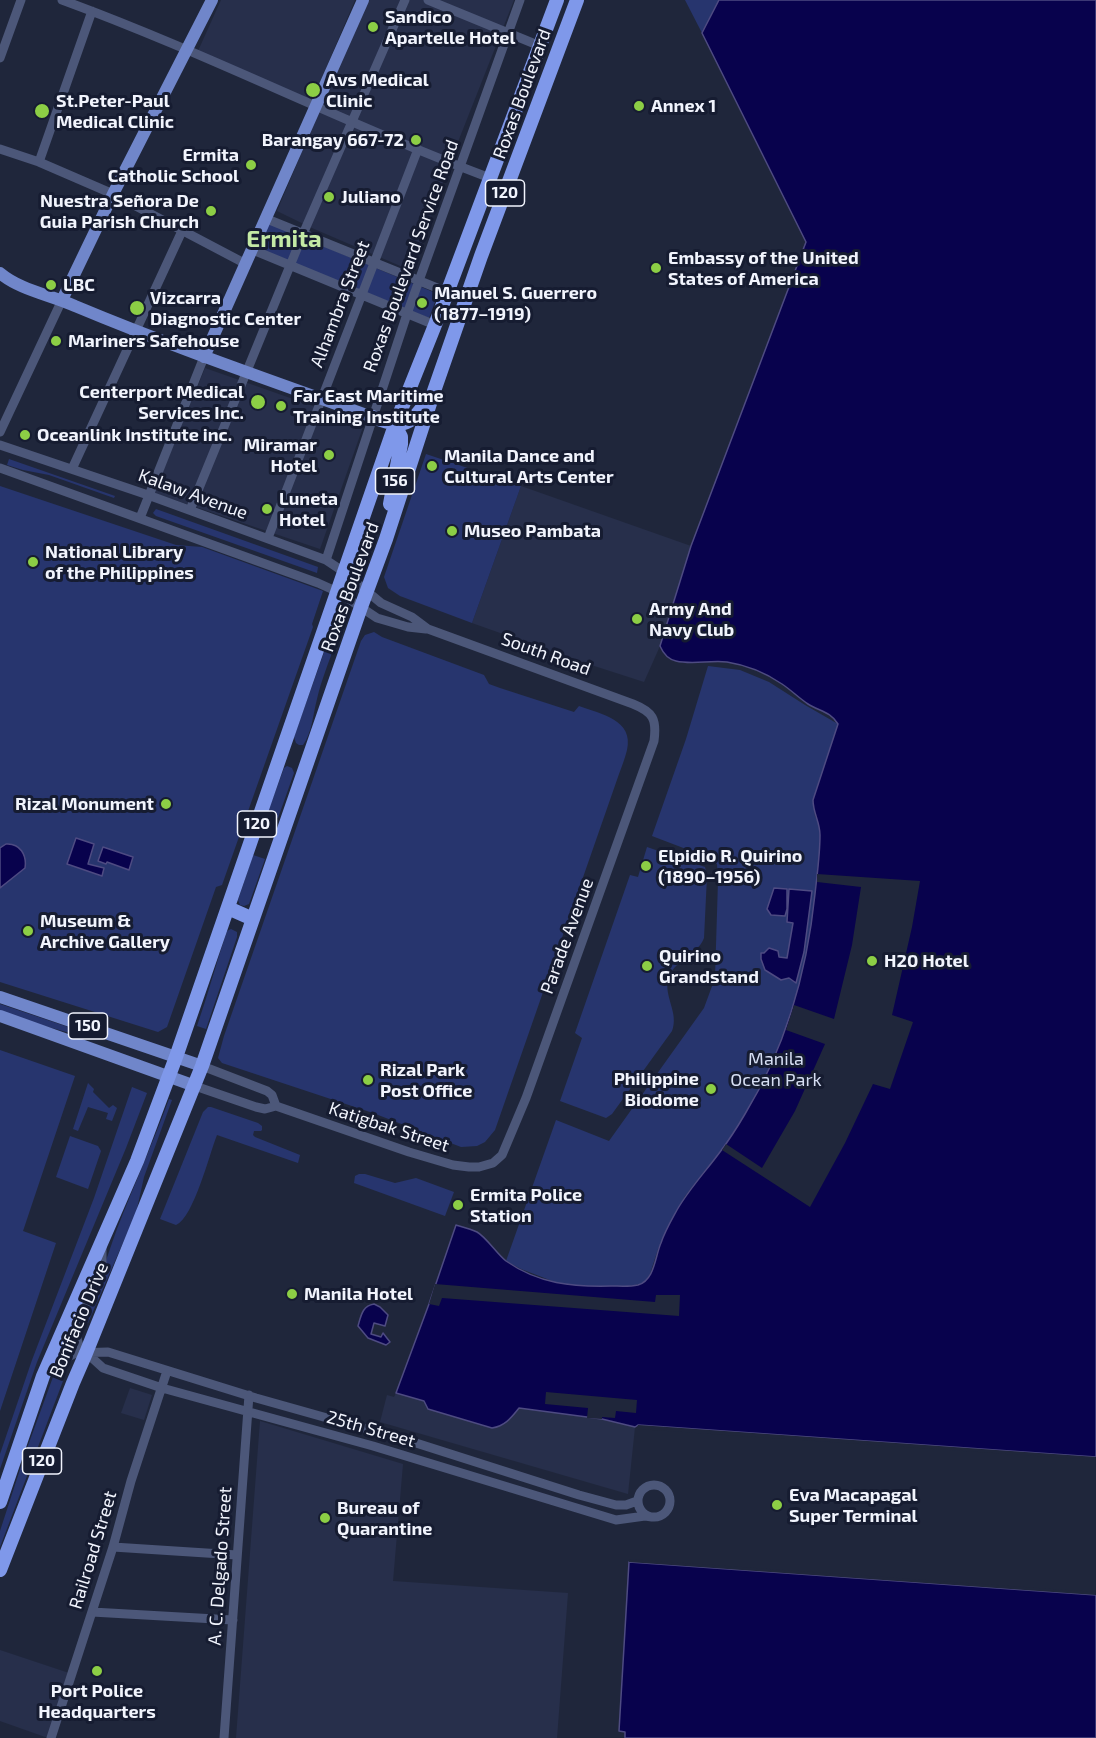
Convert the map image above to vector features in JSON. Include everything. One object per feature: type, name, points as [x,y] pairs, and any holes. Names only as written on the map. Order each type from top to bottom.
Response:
[{"type":"highway","name":"Roxas Boulevard","points":[[169,1077],[395,425],[557,0]]},
{"type":"highway","name":"Roxas Boulevard","points":[[195,1086],[386,539],[434,390],[481,256],[577,0]]},
{"type":"highway","points":[[372,417],[401,425],[420,411],[434,390]]},
{"type":"highway","name":"156","points":[[386,539],[390,498],[401,444],[395,425]]},
{"type":"highway","points":[[284,747],[309,756]]},
{"type":"highway","points":[[228,908],[253,918]]},
{"type":"highway","name":"Bonifacio Drive","points":[[0,1502],[43,1376],[136,1161],[169,1077]]},
{"type":"highway","name":"Bonifacio Drive","points":[[0,1570],[31,1488],[195,1086]]},
{"type":"main road","points":[[62,300],[212,0]]},
{"type":"main road","points":[[204,357],[363,0]]},
{"type":"main road","points":[[2,279],[62,300],[134,331],[372,417]]},
{"type":"main road","name":"150","points":[[0,996],[202,1066]]},
{"type":"main road","name":"150","points":[[0,1016],[195,1086]]},
{"type":"main road","points":[[90,1048],[95,1029]]},
{"type":"street","points":[[0,58],[21,0]]},
{"type":"street","points":[[62,0],[490,178]]},
{"type":"street","points":[[190,510],[303,234],[405,0]]},
{"type":"street","points":[[428,0],[540,46]]},
{"type":"street","name":"Roxas Boulevard Service Road","points":[[326,560],[407,314],[520,0]]},
{"type":"street","points":[[39,162],[92,11]]},
{"type":"street","points":[[0,149],[39,162],[113,194],[246,264]]},
{"type":"street","name":"Alhambra Street","points":[[268,538],[418,149]]},
{"type":"street","points":[[267,219],[447,292]]},
{"type":"street","points":[[72,469],[182,231]]},
{"type":"street","points":[[253,250],[435,325]]},
{"type":"street","points":[[0,432],[62,300]]},
{"type":"street","points":[[140,518],[204,357]]},
{"type":"street","name":"Kalaw Avenue","points":[[0,445],[148,495],[326,560],[367,591]]},
{"type":"street","points":[[0,468],[318,583],[338,592],[361,608]]},
{"type":"street","name":"South Road","points":[[367,591],[381,603],[412,617],[428,629]]},
{"type":"street","name":"South Road","points":[[361,608],[377,618],[408,627],[428,629],[633,704],[651,714]]},
{"type":"street","name":"Parade Avenue","points":[[493,1163],[502,1155],[508,1144],[526,1098],[654,741],[656,731],[651,714]]},
{"type":"street","name":"Katigbak Street","points":[[202,1066],[267,1091],[272,1095],[276,1106]]},
{"type":"street","name":"Katigbak Street","points":[[195,1086],[256,1107],[265,1109],[276,1106],[453,1165],[479,1167],[493,1163]]},
{"type":"street","points":[[86,1353],[80,1346],[75,1331],[102,1262],[103,1239]]},
{"type":"street","name":"25th Street","points":[[43,1376],[54,1365],[76,1353],[108,1352],[416,1443],[579,1495],[616,1505],[637,1502]]},
{"type":"street","name":"25th Street","points":[[86,1353],[103,1368],[162,1388],[357,1442],[616,1520],[652,1517]]},
{"type":"street","name":"Railroad Street","points":[[51,1738],[167,1371]]},
{"type":"street","name":"A. C. Delgado Street","points":[[224,1738],[249,1395]]},
{"type":"street","points":[[357,1442],[361,1428]]},
{"type":"street","points":[[658,1485],[665,1489],[670,1498],[668,1509],[660,1516],[652,1517],[640,1510],[637,1502],[638,1494],[646,1486],[658,1485]]},
{"type":"street","points":[[113,1547],[237,1555]]},
{"type":"street","points":[[92,1612],[233,1620]]},
{"type":"shaded area","points":[[221,0],[355,0],[312,101],[198,51]]},
{"type":"shaded area","points":[[369,0],[514,0],[452,157],[412,271],[277,211]]},
{"type":"shaded area","points":[[719,0],[1096,0],[1096,1457],[638,1425],[635,1427],[602,1419],[519,1408],[504,1423],[492,1428],[428,1409],[424,1401],[396,1393],[456,1225],[477,1232],[506,1261],[518,1269],[543,1279],[569,1285],[624,1286],[638,1285],[648,1278],[654,1267],[664,1234],[677,1210],[730,1138],[759,1089],[783,1036],[800,980],[811,923],[819,850],[820,830],[813,800],[838,724],[828,714],[808,704],[763,673],[727,662],[676,661],[670,659],[660,646],[691,546],[806,242],[702,33]]},
{"type":"shaded area","points":[[205,368],[364,424],[320,549],[154,493]]},
{"type":"shaded area","points":[[521,486],[691,546],[660,646],[644,682],[472,623]]},
{"type":"shaded area","points":[[76,838],[94,844],[88,864],[104,868],[102,876],[67,864]]},
{"type":"shaded area","points":[[11,844],[22,851],[25,868],[0,888],[0,848]]},
{"type":"shaded area","points":[[103,847],[133,857],[129,870],[98,861]]},
{"type":"shaded area","points":[[774,888],[787,889],[785,916],[771,915],[767,909]]},
{"type":"shaded area","points":[[789,889],[812,891],[804,952],[796,983],[789,978],[781,980],[765,970],[761,959],[761,953],[769,948],[778,951],[779,957],[787,958],[793,923],[787,922]]},
{"type":"shaded area","points":[[374,1304],[388,1315],[385,1326],[374,1323],[371,1334],[381,1337],[383,1333],[390,1342],[386,1345],[368,1338],[358,1326],[364,1309]]},
{"type":"shaded area","points":[[130,1388],[152,1395],[144,1420],[121,1413]]},
{"type":"shaded area","points":[[396,1393],[424,1401],[428,1409],[492,1428],[506,1423],[519,1408],[602,1419],[635,1427],[628,1494],[380,1422],[387,1395],[394,1397]]},
{"type":"shaded area","points":[[260,1421],[403,1464],[393,1581],[568,1593],[557,1738],[236,1738]]},
{"type":"shaded area","points":[[629,1562],[1096,1595],[1096,1738],[625,1738],[625,1732],[619,1731]]},
{"type":"shaded area","points":[[0,1650],[69,1673],[48,1738],[0,1721]]},
{"type":"green space","points":[[685,0],[719,0],[702,33]]},
{"type":"green space","points":[[263,221],[438,294],[429,318],[252,246]]},
{"type":"green space","name":"Museo Pambata","points":[[426,454],[521,486],[472,623],[400,596],[388,588],[384,577]]},
{"type":"green space","points":[[9,459],[115,496],[114,498],[49,475],[7,465]]},
{"type":"green space","points":[[0,486],[176,545],[202,547],[323,591],[313,627],[222,885],[216,887],[167,1027],[158,1032],[0,982]]},
{"type":"green space","points":[[156,509],[318,567],[317,573],[156,516],[153,513]]},
{"type":"green space","points":[[374,632],[484,675],[489,684],[500,688],[574,712],[579,706],[606,716],[621,725],[628,740],[623,762],[495,1130],[485,1142],[477,1146],[461,1147],[373,1113],[222,1063],[218,1058],[361,641],[365,635]]},
{"type":"green space","points":[[328,641],[335,644],[308,735],[303,745],[299,745],[294,737]]},
{"type":"green space","name":"Manila Ocean Park","points":[[708,666],[740,670],[769,682],[838,724],[813,800],[815,816],[820,826],[820,837],[917,902],[685,1196],[658,1249],[646,1280],[641,1284],[629,1286],[579,1287],[560,1284],[506,1261],[556,1120],[609,1141],[704,1008],[715,978],[717,864],[707,857],[652,836],[686,739]]},
{"type":"green space","points":[[287,766],[292,768],[294,773],[278,818],[267,814],[284,768]]},
{"type":"green space","points":[[647,847],[705,867],[707,876],[704,938],[701,944],[670,973],[667,986],[674,1018],[672,1031],[612,1114],[606,1118],[560,1101],[582,1038],[575,1033],[630,875],[638,877]]},
{"type":"green space","points":[[253,855],[265,859],[249,904],[244,906],[240,905],[238,900]]},
{"type":"green space","points":[[231,929],[237,932],[237,937],[206,1029],[197,1026],[227,931]]},
{"type":"green space","points":[[0,1004],[89,1034],[88,1038],[0,1012]]},
{"type":"green space","points":[[0,1050],[75,1076],[23,1231],[56,1243],[0,1411]]},
{"type":"green space","points":[[88,1083],[94,1089],[93,1092],[109,1108],[113,1105],[117,1108],[112,1121],[106,1119],[108,1113],[88,1107],[78,1131],[73,1129]]},
{"type":"green space","points":[[132,1087],[147,1093],[37,1362],[0,1469],[0,1454],[32,1360],[94,1198]]},
{"type":"green space","points":[[169,1099],[172,1100],[144,1177],[136,1213],[88,1323],[84,1320],[117,1229]]},
{"type":"green space","points":[[208,1107],[258,1123],[262,1126],[262,1130],[254,1131],[255,1137],[300,1155],[298,1163],[217,1135],[195,1198],[183,1220],[176,1225],[160,1219],[203,1112]]},
{"type":"green space","points":[[70,1136],[98,1146],[101,1151],[88,1189],[56,1177]]},
{"type":"green space","points":[[359,1174],[395,1183],[416,1178],[454,1192],[445,1216],[354,1183],[355,1176]]},
{"type":"green space","points":[[53,1377],[63,1381],[0,1547],[0,1531]]},
{"type":"pier","name":"Manila Ocean Park","points":[[817,874],[920,881],[892,1015],[913,1022],[890,1089],[873,1084],[845,1143],[810,1207],[722,1150],[726,1144],[762,1168],[795,1111],[825,1044],[786,1030],[794,1005],[834,1019],[852,945],[861,887],[817,882]]},
{"type":"pier","points":[[435,1284],[655,1302],[656,1295],[680,1295],[679,1316],[442,1298],[439,1306],[429,1304]]},
{"type":"pier","points":[[546,1392],[637,1400],[636,1413],[616,1411],[615,1418],[587,1418],[588,1408],[545,1404]]},
{"type":"pier","points":[[638,1425],[1096,1457],[1096,1460],[637,1429]]},
{"type":"pier","points":[[629,1559],[1096,1592],[1096,1595],[629,1562]]},
{"type":"place","name":"Sandico Apartelle Hotel","points":[[373,27]]},
{"type":"place","name":"Avs Medical Clinic","points":[[313,90]]},
{"type":"place","name":"Annex 1","points":[[639,106]]},
{"type":"place","name":"St.Peter-Paul Medical Clinic","points":[[42,111]]},
{"type":"place","name":"Barangay 667-72","points":[[416,140]]},
{"type":"place","name":"Ermita Catholic School","points":[[251,165]]},
{"type":"place","name":"Juliano","points":[[329,197]]},
{"type":"place","name":"Nuestra Señora De Guia Parish Church","points":[[211,211]]},
{"type":"place","name":"Embassy of the United States of America","points":[[656,268]]},
{"type":"place","name":"LBC","points":[[51,285]]},
{"type":"place","name":"Manuel S. Guerrero (1877–1919)","points":[[422,303]]},
{"type":"place","name":"Vizcarra Diagnostic Center","points":[[137,308]]},
{"type":"place","name":"Mariners Safehouse","points":[[56,341]]},
{"type":"place","name":"Centerport Medical Services Inc.","points":[[258,402]]},
{"type":"place","name":"Far East Maritime Training Institute","points":[[281,406]]},
{"type":"place","name":"Oceanlink Institute inc.","points":[[25,435]]},
{"type":"place","name":"Miramar Hotel","points":[[329,455]]},
{"type":"place","name":"Manila Dance and Cultural Arts Center","points":[[432,466]]},
{"type":"place","name":"Luneta Hotel","points":[[267,509]]},
{"type":"place","name":"Museo Pambata","points":[[452,531]]},
{"type":"place","name":"National Library of the Philippines","points":[[33,562]]},
{"type":"place","name":"Army And Navy Club","points":[[637,619]]},
{"type":"place","name":"Rizal Monument","points":[[166,804]]},
{"type":"place","name":"Elpidio R. Quirino (1890–1956)","points":[[646,866]]},
{"type":"place","name":"Museum & Archive Gallery","points":[[28,931]]},
{"type":"place","name":"H20 Hotel","points":[[872,961]]},
{"type":"place","name":"Quirino Grandstand","points":[[647,966]]},
{"type":"place","name":"Rizal Park Post Office","points":[[368,1080]]},
{"type":"place","name":"Philippine Biodome","points":[[711,1089]]},
{"type":"place","name":"Ermita Police Station","points":[[458,1205]]},
{"type":"place","name":"Manila Hotel","points":[[292,1294]]},
{"type":"place","name":"Eva Macapagal Super Terminal","points":[[777,1505]]},
{"type":"place","name":"Bureau of Quarantine","points":[[325,1518]]},
{"type":"place","name":"Port Police Headquarters","points":[[97,1671]]},
{"type":"district","name":"Ermita","points":[[284,239]]}]
